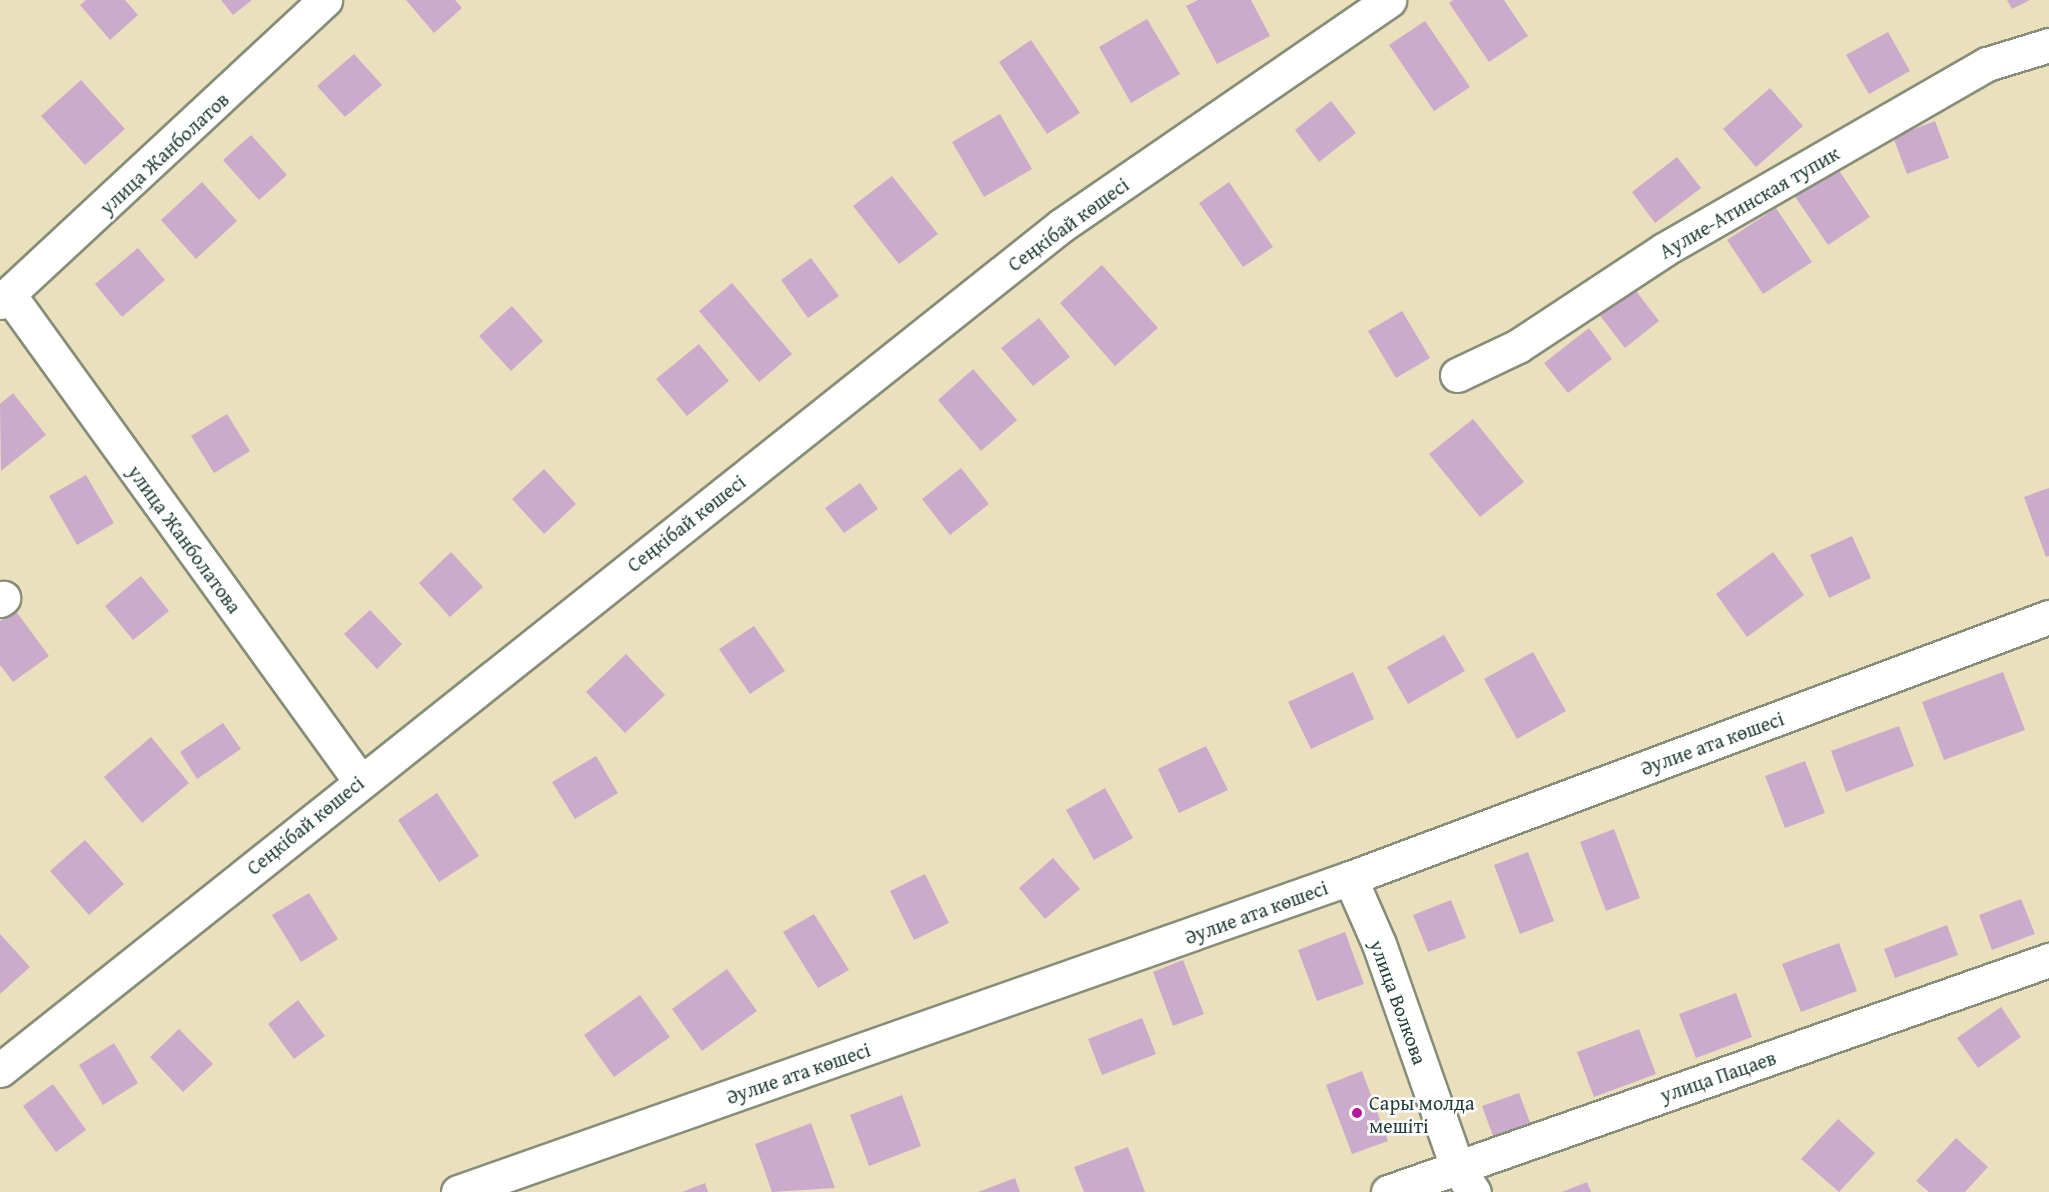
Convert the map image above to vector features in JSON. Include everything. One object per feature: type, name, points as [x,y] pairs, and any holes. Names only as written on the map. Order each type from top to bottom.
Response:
[{"type":"street","name":"улица Жанболатов","points":[[5,299],[325,0]]},
{"type":"street","name":"Сеңкібай көшесі","points":[[0,1070],[1062,225],[1389,0]]},
{"type":"street","name":"Аулие-Атинская тупик","points":[[1457,375],[1518,346],[1665,249],[1987,64],[2049,45]]},
{"type":"street","name":"улица Жанболатова","points":[[5,299],[360,782]]},
{"type":"street","name":"Әулие ата көшесі","points":[[458,1192],[1350,878],[2049,617]]},
{"type":"street","name":"улица Волкова","points":[[1350,878],[1379,944],[1465,1180]]},
{"type":"street","name":"улица Пацаев","points":[[1388,1192],[1465,1180],[2049,960]]},
{"type":"building","points":[[86,0],[125,0],[138,15],[110,40],[80,5]]},
{"type":"building","points":[[221,0],[252,0],[233,15]]},
{"type":"building","points":[[406,0],[455,0],[462,8],[434,33]]},
{"type":"building","points":[[1198,0],[1251,0],[1270,36],[1217,64],[1186,6]]},
{"type":"building","points":[[1453,0],[1504,0],[1528,36],[1489,62],[1449,3]]},
{"type":"building","points":[[2007,0],[2030,0],[2012,9]]},
{"type":"building","points":[[1147,19],[1180,74],[1131,103],[1099,47]]},
{"type":"building","points":[[1425,21],[1470,87],[1434,111],[1389,45]]},
{"type":"building","points":[[1888,32],[1910,71],[1869,94],[1846,55]]},
{"type":"building","points":[[1031,40],[1080,113],[1047,134],[999,62]]},
{"type":"building","points":[[354,54],[382,85],[345,117],[317,86]]},
{"type":"building","points":[[81,80],[125,129],[85,165],[41,116]]},
{"type":"building","points":[[1770,88],[1803,126],[1756,167],[1723,129]]},
{"type":"building","points":[[1331,101],[1356,133],[1319,162],[1295,130]]},
{"type":"building","points":[[1000,114],[1032,169],[984,197],[952,142]]},
{"type":"building","points":[[1935,121],[1949,158],[1907,174],[1893,137]]},
{"type":"building","points":[[251,135],[287,175],[259,200],[223,160]]},
{"type":"building","points":[[1677,157],[1701,188],[1655,223],[1632,192]]},
{"type":"building","points":[[1836,166],[1870,217],[1828,245],[1794,195]]},
{"type":"building","points":[[892,176],[938,234],[899,264],[853,206]]},
{"type":"building","points":[[202,182],[237,221],[196,259],[161,220]]},
{"type":"building","points":[[1229,182],[1273,247],[1243,267],[1199,203]]},
{"type":"building","points":[[1776,208],[1812,262],[1763,294],[1727,240]]},
{"type":"building","points":[[138,248],[165,280],[122,317],[95,284]]},
{"type":"building","points":[[811,258],[839,296],[808,318],[781,280]]},
{"type":"building","points":[[1102,265],[1158,328],[1115,366],[1060,303]]},
{"type":"building","points":[[732,283],[792,354],[759,382],[699,311]]},
{"type":"building","points":[[1633,287],[1659,321],[1625,348],[1598,313]]},
{"type":"building","points":[[512,306],[543,341],[511,371],[479,336]]},
{"type":"building","points":[[1402,311],[1430,358],[1396,378],[1368,331]]},
{"type":"building","points":[[1039,318],[1070,357],[1033,386],[1001,348]]},
{"type":"building","points":[[1589,328],[1612,359],[1568,393],[1544,363]]},
{"type":"building","points":[[699,344],[729,381],[687,416],[656,379]]},
{"type":"building","points":[[973,369],[1017,420],[981,451],[938,400]]},
{"type":"building","points":[[13,393],[46,435],[1,471],[0,404]]},
{"type":"building","points":[[227,414],[250,451],[214,473],[191,436]]},
{"type":"building","points":[[1473,419],[1524,482],[1480,517],[1429,454]]},
{"type":"building","points":[[961,468],[989,504],[950,535],[922,499]]},
{"type":"building","points":[[544,469],[576,504],[544,534],[512,499]]},
{"type":"building","points":[[86,475],[114,523],[77,545],[49,496]]},
{"type":"building","points":[[860,483],[878,509],[844,533],[825,508]]},
{"type":"building","points":[[2049,488],[2049,556],[2046,557],[2024,497]]},
{"type":"building","points":[[1852,536],[1871,578],[1829,598],[1810,555]]},
{"type":"building","points":[[451,552],[483,587],[450,617],[419,583]]},
{"type":"building","points":[[1773,552],[1804,595],[1747,637],[1716,594]]},
{"type":"building","points":[[141,576],[169,611],[133,640],[105,606]]},
{"type":"building","points":[[15,610],[49,656],[13,682],[0,665],[0,621]]},
{"type":"building","points":[[370,610],[402,644],[377,669],[344,634]]},
{"type":"building","points":[[754,626],[785,671],[750,694],[719,649]]},
{"type":"building","points":[[1444,635],[1465,671],[1408,704],[1387,667]]},
{"type":"building","points":[[1533,652],[1566,711],[1517,739],[1484,679]]},
{"type":"building","points":[[626,654],[665,695],[625,733],[586,692]]},
{"type":"building","points":[[1353,672],[1374,719],[1311,749],[1288,702]]},
{"type":"building","points":[[2003,672],[2025,730],[1944,760],[1922,702]]},
{"type":"building","points":[[223,723],[241,749],[197,779],[180,752]]},
{"type":"building","points":[[1899,726],[1914,766],[1846,792],[1831,751]]},
{"type":"building","points":[[151,737],[189,783],[142,823],[104,777]]},
{"type":"building","points":[[1206,746],[1228,790],[1179,813],[1158,769]]},
{"type":"building","points":[[596,756],[618,793],[575,819],[552,782]]},
{"type":"building","points":[[1805,761],[1825,813],[1785,828],[1765,776]]},
{"type":"building","points":[[1105,788],[1133,838],[1094,860],[1066,810]]},
{"type":"building","points":[[437,793],[479,856],[439,882],[398,820]]},
{"type":"building","points":[[1614,829],[1640,898],[1606,911],[1580,842]]},
{"type":"building","points":[[85,840],[124,884],[89,915],[50,871]]},
{"type":"building","points":[[1528,852],[1554,921],[1520,934],[1494,865]]},
{"type":"building","points":[[1053,858],[1080,889],[1045,919],[1019,888]]},
{"type":"building","points":[[925,874],[949,923],[914,940],[890,891]]},
{"type":"building","points":[[309,893],[338,939],[301,962],[272,915]]},
{"type":"building","points":[[2021,899],[2035,934],[1992,950],[1979,915]]},
{"type":"building","points":[[1451,900],[1466,938],[1428,952],[1413,915]]},
{"type":"building","points":[[814,914],[849,970],[818,988],[783,932]]},
{"type":"building","points":[[1947,925],[1958,955],[1895,978],[1884,949]]},
{"type":"building","points":[[1345,932],[1364,984],[1317,1001],[1298,950]]},
{"type":"building","points":[[0,934],[30,967],[0,994]]},
{"type":"building","points":[[1839,943],[1857,991],[1801,1012],[1782,964]]},
{"type":"building","points":[[1183,960],[1204,1014],[1173,1026],[1153,972]]},
{"type":"building","points":[[727,969],[757,1011],[702,1051],[672,1009]]},
{"type":"building","points":[[1736,993],[1752,1037],[1696,1058],[1679,1014]]},
{"type":"building","points":[[640,995],[670,1037],[614,1077],[584,1035]]},
{"type":"building","points":[[298,1000],[325,1036],[294,1059],[268,1024]]},
{"type":"building","points":[[2001,1007],[2021,1037],[1978,1068],[1957,1038]]},
{"type":"building","points":[[1142,1018],[1156,1054],[1102,1075],[1088,1039]]},
{"type":"building","points":[[179,1029],[213,1064],[183,1092],[150,1057]]},
{"type":"building","points":[[1639,1029],[1656,1074],[1594,1097],[1577,1052]]},
{"type":"building","points":[[114,1043],[138,1083],[103,1105],[79,1065]]},
{"type":"building","name":"Сары молда мешіті","points":[[1362,1071],[1388,1141],[1352,1154],[1326,1085]]},
{"type":"building","points":[[53,1084],[86,1130],[56,1152],[23,1106]]},
{"type":"building","points":[[1519,1093],[1534,1133],[1497,1147],[1482,1106]]},
{"type":"building","points":[[902,1095],[921,1146],[869,1166],[850,1115]]},
{"type":"building","points":[[1838,1119],[1875,1153],[1839,1192],[1801,1159]]},
{"type":"building","points":[[811,1123],[835,1188],[772,1192],[755,1144]]},
{"type":"building","points":[[1956,1138],[1988,1167],[1965,1192],[1929,1192],[1916,1181]]},
{"type":"building","points":[[1128,1147],[1145,1192],[1084,1192],[1074,1167]]},
{"type":"building","points":[[1015,1178],[1020,1192],[978,1192]]},
{"type":"building","points":[[1587,1182],[1591,1192],[1562,1192]]},
{"type":"building","points":[[705,1183],[708,1192],[682,1192]]},
{"type":"place","name":"Сары молда мешіті","points":[[1357,1113]]}]
